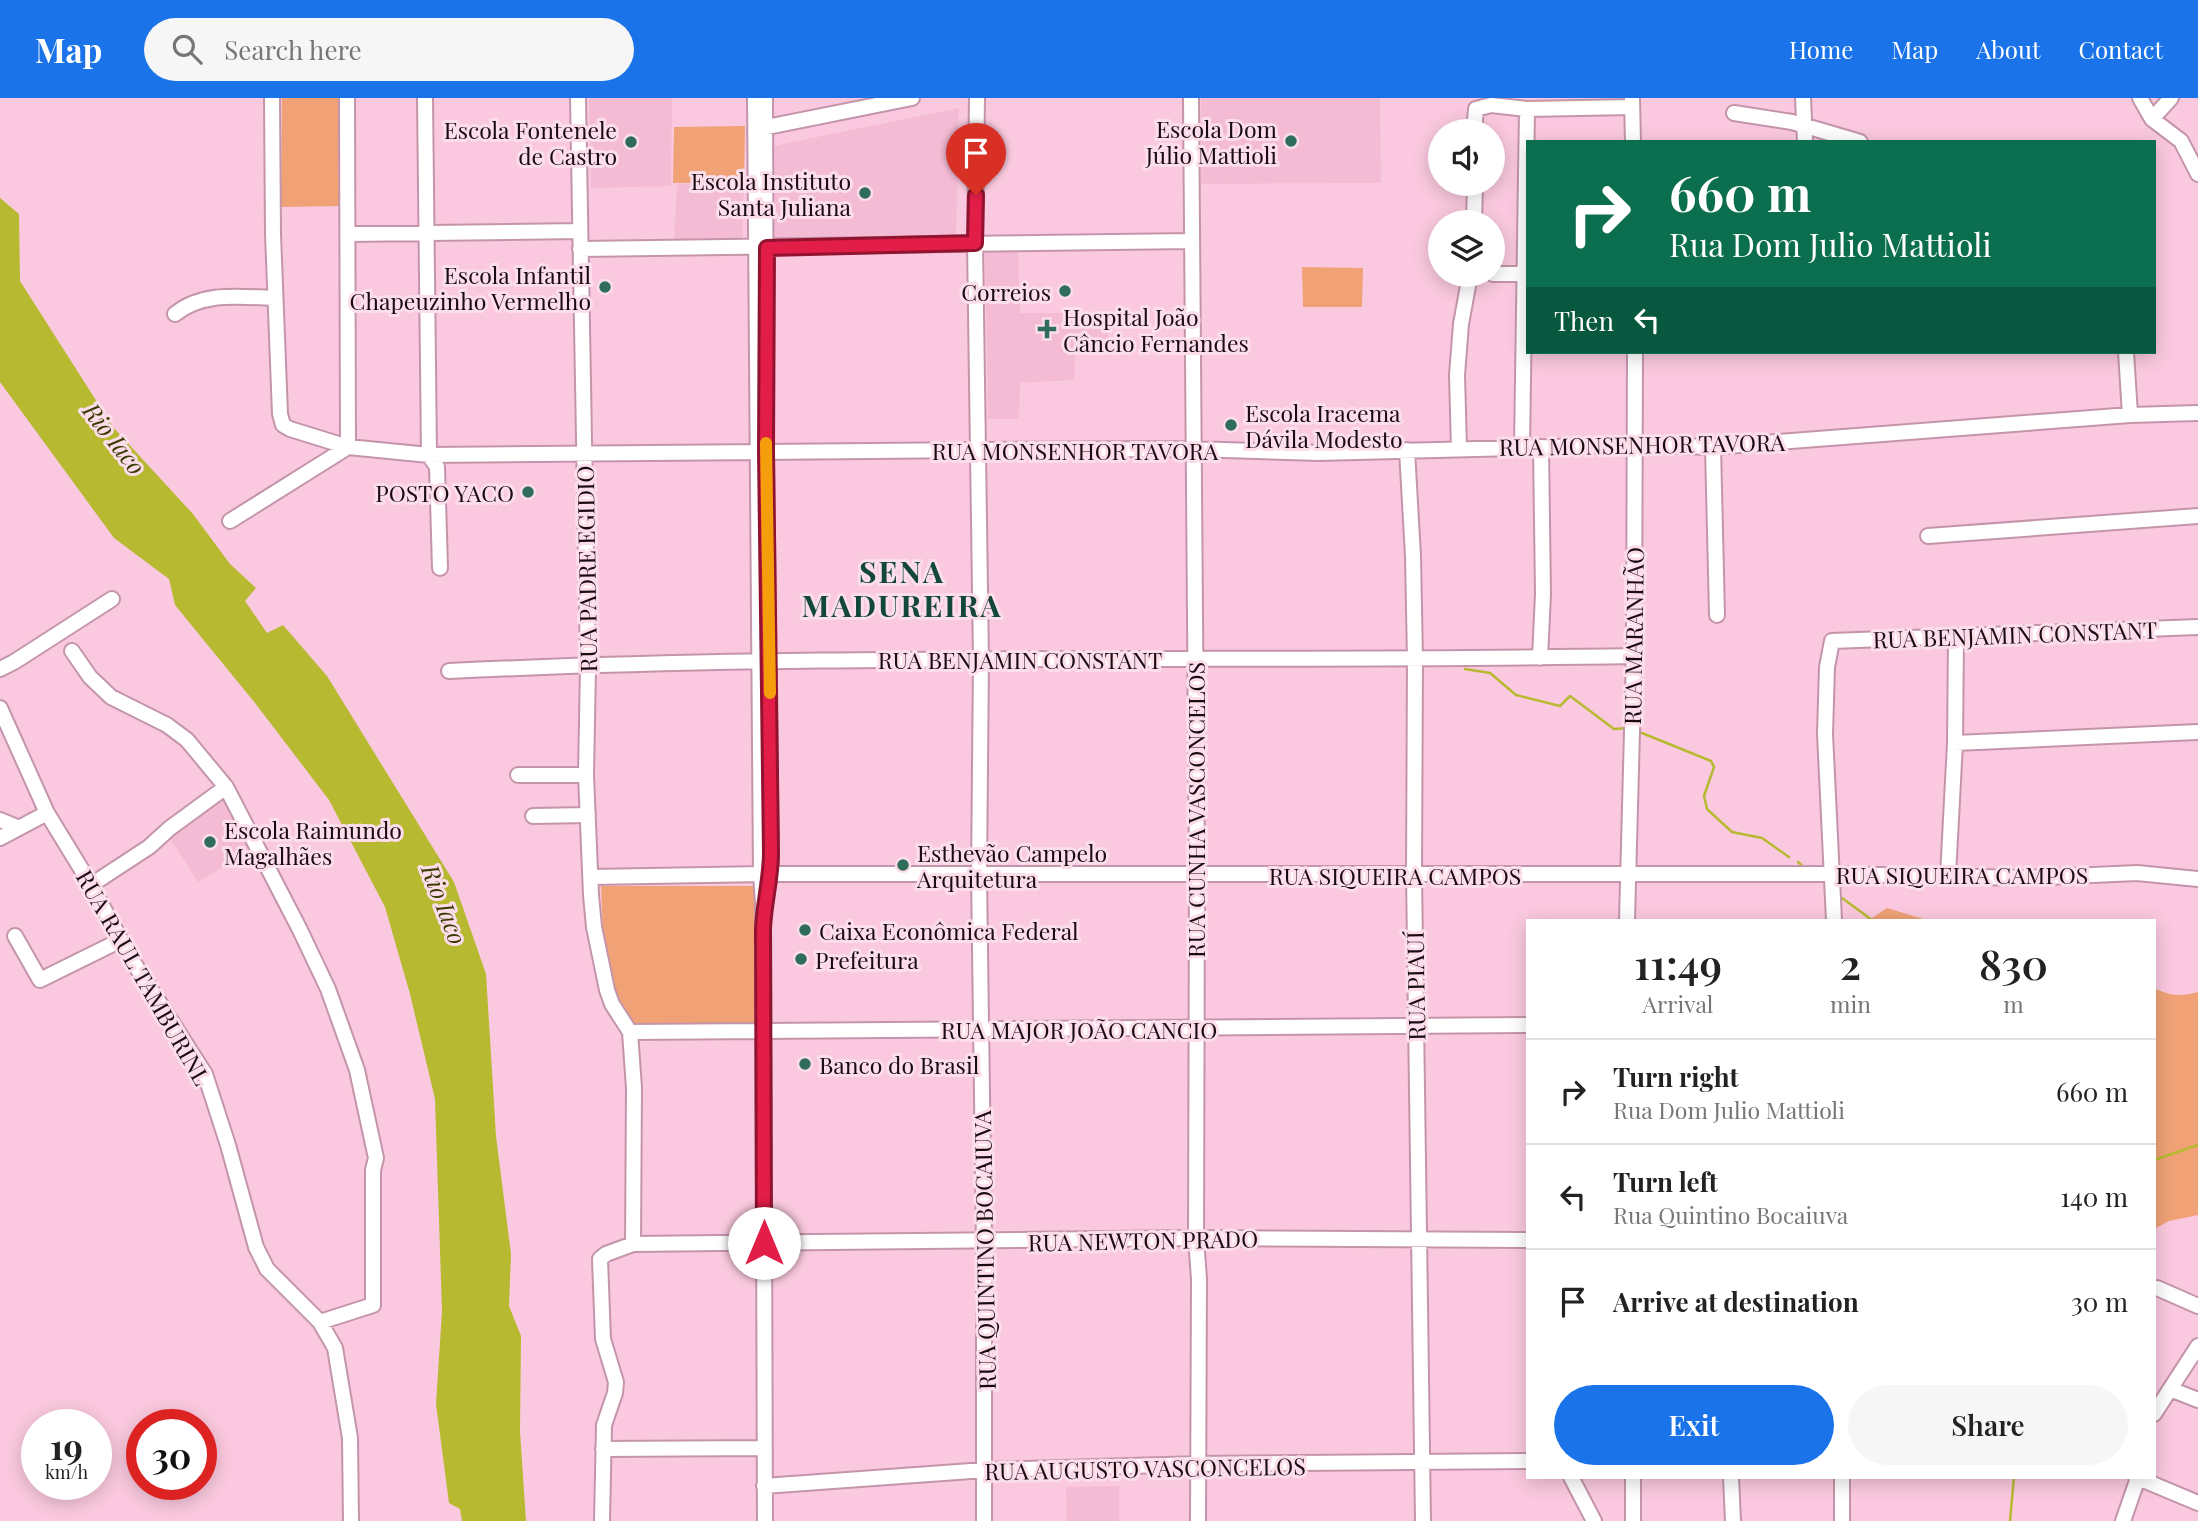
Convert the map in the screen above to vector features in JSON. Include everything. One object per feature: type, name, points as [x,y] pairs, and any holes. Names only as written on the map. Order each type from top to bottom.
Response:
[{"type":"street","points":[[175,314],[191,302],[205,298],[275,298],[272,98]]},
{"type":"street","points":[[230,521],[348,447],[347,98]]},
{"type":"street","points":[[425,98],[429,455],[437,467],[440,568]]},
{"type":"street","name":"RUA PADRE EGIDIO","points":[[578,98],[588,667],[586,775],[591,877],[594,927],[607,990],[612,1004],[630,1032]]},
{"type":"street","points":[[755,98],[760,128],[766,874],[763,1448],[765,1521]]},
{"type":"street","points":[[760,128],[765,98]]},
{"type":"street","points":[[760,128],[912,98]]},
{"type":"street","name":"RUA QUINTINO BOCAIUVA","points":[[977,98],[975,243],[981,660],[979,874],[984,1242],[984,1521]]},
{"type":"street","name":"RUA CUNHA VASCONCELOS","points":[[1191,98],[1198,1156],[1196,1238],[1199,1279],[1198,1521]]},
{"type":"street","points":[[1803,98],[1805,140]]},
{"type":"street","points":[[2140,98],[2152,119],[2181,141],[2198,174]]},
{"type":"street","points":[[2152,119],[2171,98]]},
{"type":"street","points":[[1474,119],[1476,109],[1484,105],[1527,109],[1632,102],[1633,140]]},
{"type":"street","points":[[1527,109],[1527,140]]},
{"type":"street","points":[[1734,113],[1803,124],[1854,140]]},
{"type":"street","points":[[348,234],[580,231]]},
{"type":"street","points":[[580,249],[1191,241]]},
{"type":"street","points":[[1505,274],[1526,274]]},
{"type":"street","points":[[1459,449],[1457,374],[1461,324],[1468,287]]},
{"type":"street","name":"RUA MONSENHOR TAVORA","points":[[275,298],[279,414],[283,425],[348,447],[429,455],[978,450],[1318,453],[1636,445],[1713,447],[2130,415],[2198,414]]},
{"type":"street","points":[[1522,447],[1526,309]]},
{"type":"street","name":"RUA MARANHÃO","points":[[1627,919],[1626,875],[1634,656],[1635,354]]},
{"type":"street","points":[[2126,354],[2130,415]]},
{"type":"street","points":[[1540,658],[1543,594],[1541,447]]},
{"type":"street","points":[[1713,447],[1717,615]]},
{"type":"street","name":"RUA PIAUÍ","points":[[1407,450],[1415,660],[1413,874],[1423,1521]]},
{"type":"street","points":[[1928,536],[2198,516]]},
{"type":"street","points":[[7,666],[112,599]]},
{"type":"street","name":"RUA BENJAMIN CONSTANT","points":[[1832,874],[1825,734],[1826,667],[1832,641],[2198,626]]},
{"type":"street","points":[[1948,876],[1955,743],[1956,637]]},
{"type":"street","points":[[72,651],[90,677],[111,697],[167,725],[187,740],[226,787],[328,989],[357,1070],[376,1158],[373,1170],[373,1304],[320,1322]]},
{"type":"street","name":"RUA BENJAMIN CONSTANT","points":[[449,671],[764,662],[1193,658],[1415,660],[1634,656]]},
{"type":"street","name":"RUA RAUL TAMBURINL","points":[[0,708],[47,813],[121,940],[205,1074],[256,1247],[267,1269],[320,1322],[335,1348],[350,1438],[351,1521]]},
{"type":"street","points":[[1955,743],[2198,732]]},
{"type":"street","points":[[518,775],[586,775]]},
{"type":"street","points":[[91,885],[141,853],[226,787]]},
{"type":"street","points":[[0,838],[47,813]]},
{"type":"street","points":[[533,816],[588,815]]},
{"type":"street","points":[[0,820],[17,827]]},
{"type":"street","name":"RUA SIQUEIRA CAMPOS","points":[[591,877],[766,874],[1832,874],[2024,878],[2137,873],[2198,879]]},
{"type":"street","points":[[1832,874],[1834,919]]},
{"type":"street","points":[[15,936],[40,980],[121,940]]},
{"type":"street","name":"RUA MAJOR JOÃO CANCIO","points":[[630,1032],[1526,1025]]},
{"type":"street","points":[[602,1521],[604,1425],[616,1382],[603,1339],[600,1259],[633,1244],[635,1088],[630,1032]]},
{"type":"street","name":"RUA NEWTON PRADO","points":[[633,1244],[1196,1238],[1526,1240]]},
{"type":"street","points":[[2157,1288],[2198,1306]]},
{"type":"street","points":[[2156,1411],[2198,1346]]},
{"type":"street","points":[[2170,1389],[2198,1400]]},
{"type":"street","points":[[603,1449],[763,1448]]},
{"type":"street","name":"RUA AUGUSTO VASCONCELOS","points":[[764,1486],[985,1470],[1526,1461]]},
{"type":"street","points":[[1572,1479],[1594,1521]]},
{"type":"street","points":[[1633,1479],[1633,1521]]},
{"type":"street","points":[[1731,1479],[1733,1521]]},
{"type":"street","points":[[1842,1479],[1842,1521]]},
{"type":"street","points":[[2123,1521],[2136,1479]]},
{"type":"street","points":[[2142,1479],[2198,1503]]},
{"type":"shaded area","points":[[282,98],[341,98],[343,206],[281,207]]},
{"type":"shaded area","name":"Escola Fontenele de Castro","points":[[589,98],[672,98],[671,186],[591,188]]},
{"type":"shaded area","name":"Escola Dom Júlio Mattioli","points":[[1201,98],[1380,98],[1381,183],[1201,184]]},
{"type":"shaded area","name":"Escola Instituto Santa Juliana","points":[[959,108],[956,241],[772,240],[773,146]]},
{"type":"shaded area","points":[[745,126],[744,183],[673,183],[674,127]]},
{"type":"shaded area","points":[[677,184],[744,186],[742,242],[674,243]]},
{"type":"shaded area","name":"Hospital João Câncio Fernandes","points":[[1018,252],[1020,313],[1108,313],[1108,345],[1075,346],[1074,380],[1020,383],[1019,419],[988,419],[985,253]]},
{"type":"shaded area","points":[[1302,267],[1363,268],[1362,307],[1303,307]]},
{"type":"shaded area","name":"Escola Raimundo Magalhães","points":[[223,800],[252,849],[198,882],[168,835]]},
{"type":"shaded area","points":[[601,886],[755,886],[756,1026],[630,1025],[611,993],[604,959]]},
{"type":"shaded area","points":[[1887,908],[1924,919],[1870,919]]},
{"type":"shaded area","points":[[2156,989],[2176,995],[2198,992],[2198,1215],[2169,1221],[2156,1228]]},
{"type":"shaded area","points":[[1119,1486],[1119,1521],[1067,1521],[1066,1487]]},
{"type":"water","name":"Rio Iaco","points":[[0,198],[19,214],[20,281],[113,427],[193,514],[230,564],[256,588],[245,601],[267,633],[283,625],[327,676],[454,882],[486,974],[496,1136],[511,1254],[509,1306],[521,1336],[520,1432],[526,1521],[462,1521],[460,1509],[449,1503],[436,1404],[442,1311],[435,1099],[410,994],[385,907],[329,800],[175,605],[169,579],[114,538],[0,382]]},
{"type":"waterway","points":[[1465,669],[1490,673],[1516,695],[1560,706],[1570,696],[1614,729],[1627,728]]},
{"type":"waterway","points":[[1642,733],[1711,761],[1714,767],[1704,796],[1707,809],[1732,832],[1762,838],[1789,857]]},
{"type":"waterway","points":[[1798,862],[1806,869]]},
{"type":"waterway","points":[[1842,898],[1871,919]]},
{"type":"waterway","points":[[2156,1159],[2198,1145]]},
{"type":"waterway","points":[[2010,1521],[2014,1479]]},
{"type":"slow traffic","points":[[766,443],[770,693]]},
{"type":"place","name":"Escola Dom Júlio Mattioli","points":[[1291,141]]},
{"type":"place","name":"Escola Fontenele de Castro","points":[[631,142]]},
{"type":"place","name":"Escola Instituto Santa Juliana","points":[[865,193]]},
{"type":"place","name":"Escola Infantil Chapeuzinho Vermelho","points":[[605,287]]},
{"type":"place","name":"Correios","points":[[1065,291]]},
{"type":"place","name":"Hospital João Câncio Fernandes","points":[[1047,329]]},
{"type":"place","name":"Escola Iracema Dávila Modesto","points":[[1231,425]]},
{"type":"place","name":"POSTO YACO","points":[[528,492]]},
{"type":"place","name":"Escola Raimundo Magalhães","points":[[210,842]]},
{"type":"place","name":"Esthevão Campelo Arquitetura","points":[[903,865]]},
{"type":"place","name":"Caixa Econômica Federal","points":[[805,930]]},
{"type":"place","name":"Prefeitura","points":[[801,959]]},
{"type":"place","name":"Banco do Brasil","points":[[805,1064]]},
{"type":"district","name":"SENA MADUREIRA","points":[[902,588]]},
{"type":"route","points":[[764,1243],[763,929],[764,902],[771,874],[766,452],[767,248],[975,243],[976,195]]}]
